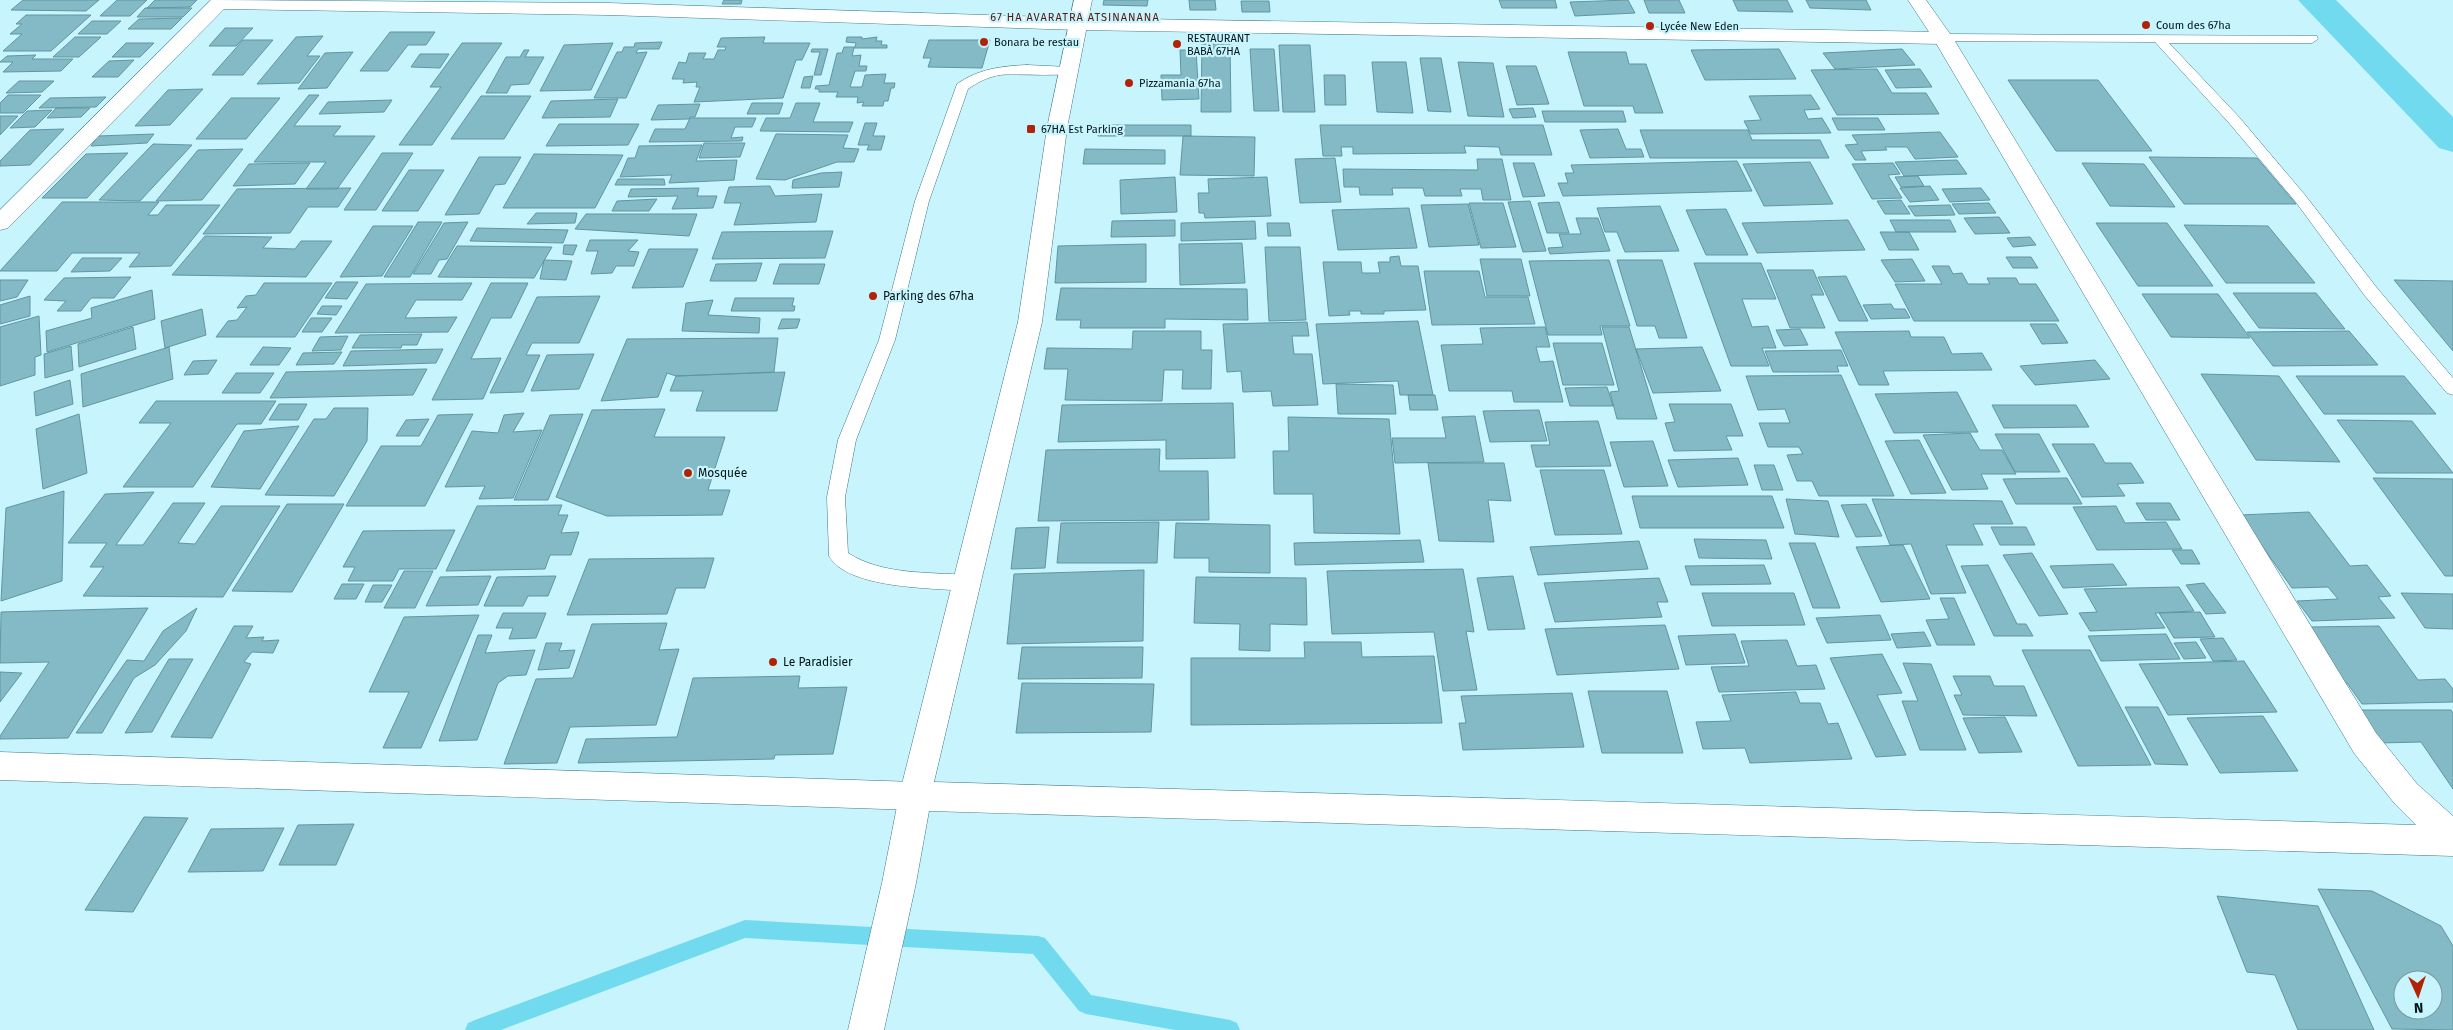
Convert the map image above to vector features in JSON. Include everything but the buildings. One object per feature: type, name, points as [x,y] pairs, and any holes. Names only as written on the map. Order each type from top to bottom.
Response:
[{"type":"street","points":[[1917,0],[1943,38],[2365,743],[2406,794],[2453,840]]},
{"type":"street","points":[[0,223],[220,2],[608,9],[1081,12],[1943,38]]},
{"type":"street","points":[[867,1028],[899,883],[915,796],[1030,322],[1057,128],[1081,12]]},
{"type":"street","points":[[0,766],[915,796],[2453,840]]},
{"type":"lane","points":[[1943,38],[2312,39]]},
{"type":"lane","points":[[2159,39],[2234,120],[2300,198],[2372,292],[2453,389]]},
{"type":"lane","points":[[967,583],[889,576],[858,569],[839,556],[836,497],[847,440],[887,340],[922,201],[962,87],[971,78],[996,72],[1069,71]]},
{"type":"waterway","points":[[2316,0],[2453,140]]},
{"type":"waterway","points":[[475,1030],[745,929],[1038,945],[1086,1004],[1230,1030]]},
{"type":"place","name":"Coum des 67ha","points":[[2146,25]]},
{"type":"place","name":"Lycée New Eden","points":[[1650,26]]},
{"type":"place","name":"Bonara be restau","points":[[984,42]]},
{"type":"place","name":"RESTAURANT BABÀ 67HA","points":[[1177,44]]},
{"type":"place","name":"Pizzamania 67ha","points":[[1129,83]]},
{"type":"place","name":"67HA Est Parking","points":[[1031,129]]},
{"type":"place","name":"Parking des 67ha","points":[[873,296]]},
{"type":"place","name":"Mosquée","points":[[688,473]]},
{"type":"place","name":"Le Paradisier","points":[[773,662]]},
{"type":"district","name":"67 HA AVARATRA ATSINANANA","points":[[1075,17]]}]
